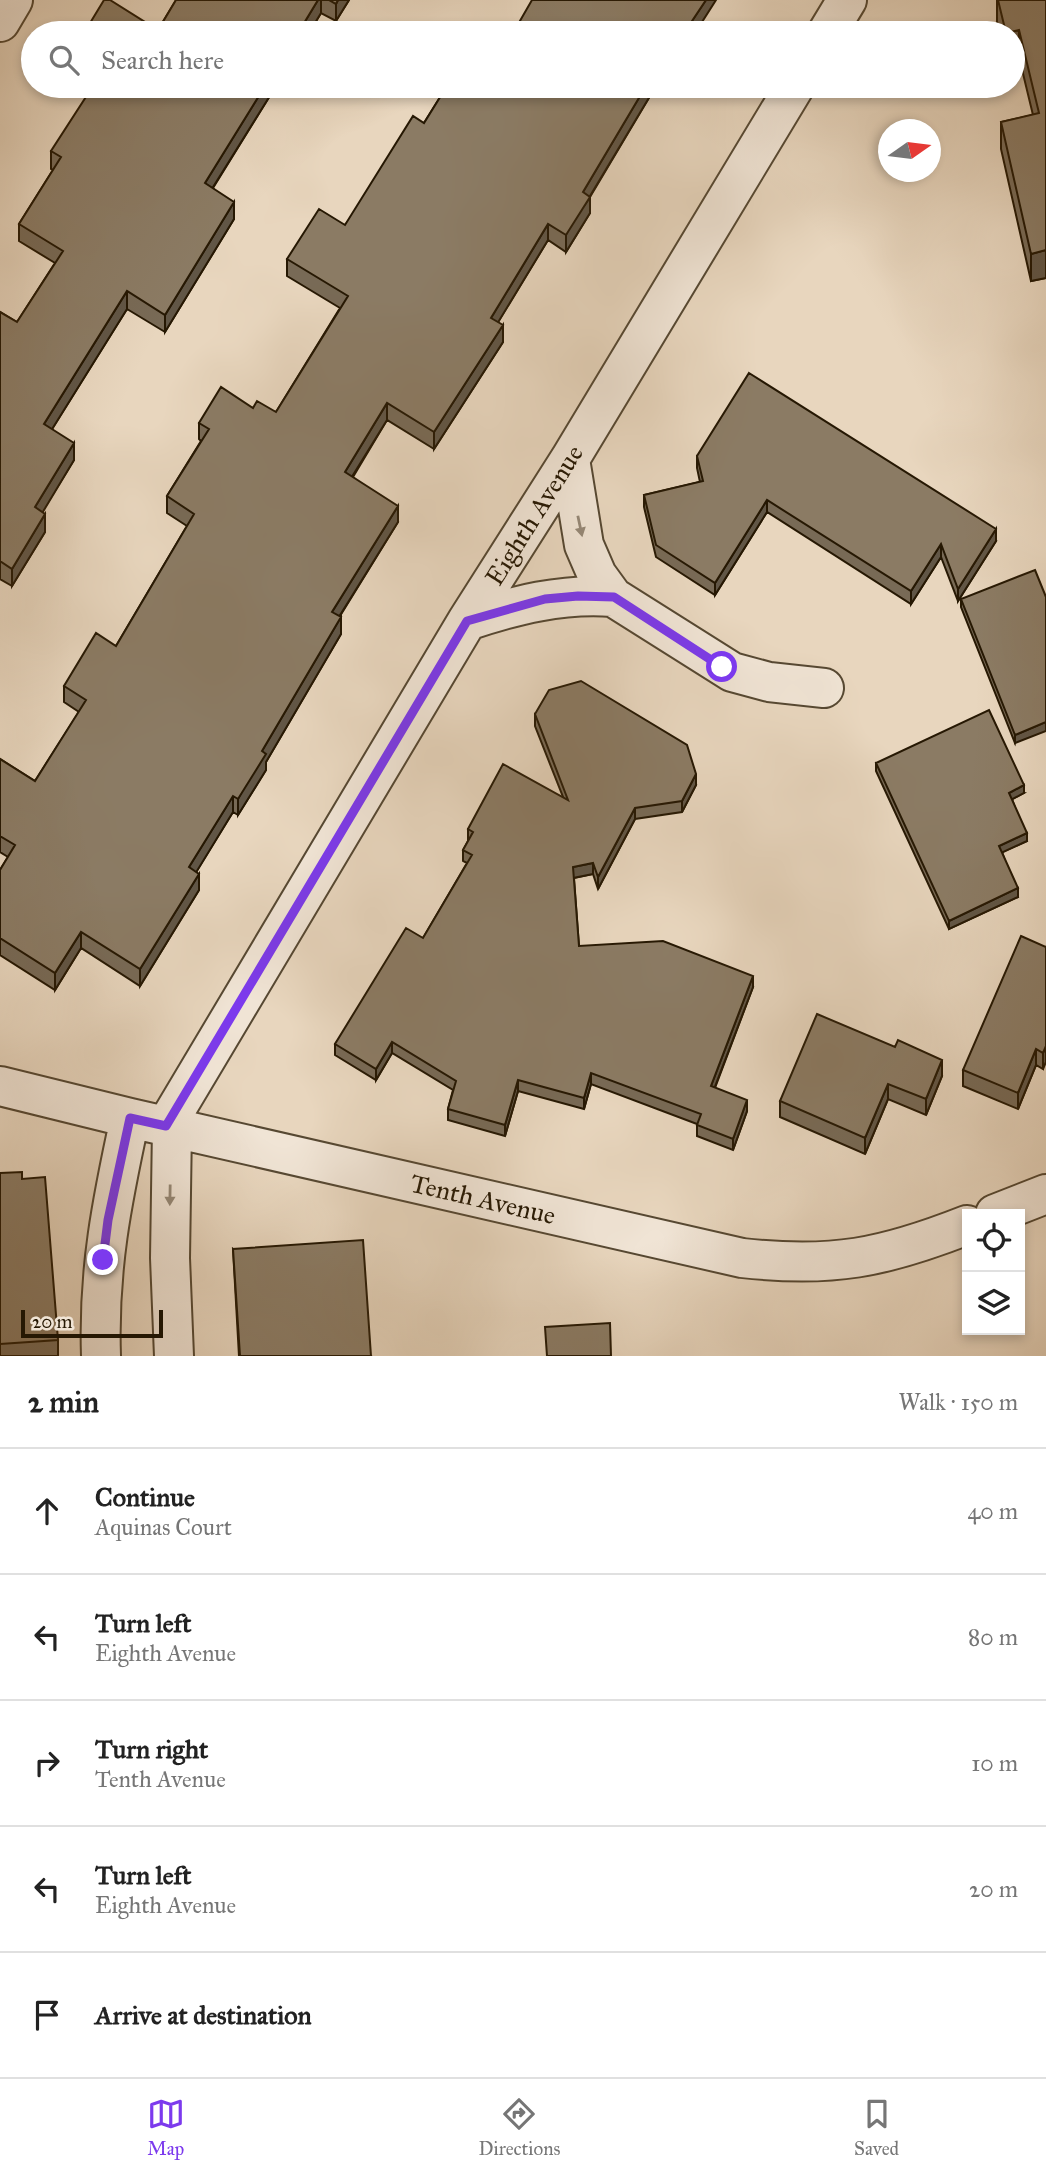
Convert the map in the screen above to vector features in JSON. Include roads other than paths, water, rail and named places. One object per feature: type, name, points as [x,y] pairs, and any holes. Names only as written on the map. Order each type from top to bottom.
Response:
[{"type":"street","points":[[0,22],[13,0]]},
{"type":"street","points":[[834,21],[847,0]]},
{"type":"street","name":"Eighth Avenue","points":[[101,1356],[101,1287],[108,1220],[156,1124],[570,459],[788,98]]},
{"type":"street","points":[[570,459],[584,545],[597,575],[614,597],[732,672],[769,682],[824,688]]},
{"type":"street","points":[[467,621],[545,599],[614,597]]},
{"type":"street","name":"Tenth Avenue","points":[[0,1086],[742,1258],[804,1262],[854,1259],[902,1249],[962,1227]]},
{"type":"street","name":"Eighth Avenue","points":[[156,1124],[170,1245],[174,1356]]},
{"type":"street","points":[[1008,1209],[1046,1194]]}]
